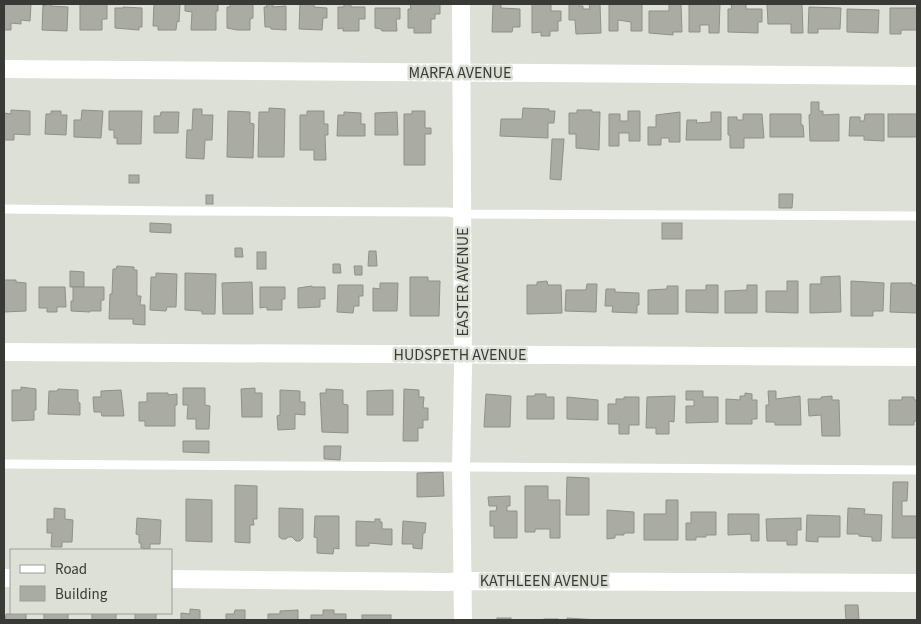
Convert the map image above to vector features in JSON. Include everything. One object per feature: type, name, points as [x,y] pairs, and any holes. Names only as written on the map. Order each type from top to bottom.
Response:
[{"type":"street","name":"EASTER AVENUE","points":[[461,4],[463,620]]},
{"type":"street","name":"MARFA AVENUE","points":[[4,69],[917,76]]},
{"type":"street","name":"HUDSPETH AVENUE","points":[[4,352],[917,357]]},
{"type":"street","name":"KATHLEEN AVENUE","points":[[172,580],[917,583]]},
{"type":"lane","points":[[4,209],[179,212],[917,216]]},
{"type":"lane","points":[[4,464],[917,470]]},
{"type":"building","points":[[4,4],[31,4],[30,21],[21,20],[21,24],[11,23],[11,30],[4,30]]},
{"type":"building","points":[[46,4],[68,7],[67,31],[42,30],[43,5],[46,6]]},
{"type":"building","points":[[80,4],[107,4],[107,19],[102,19],[102,30],[80,30]]},
{"type":"building","points":[[154,4],[180,4],[179,22],[177,21],[176,30],[158,30],[158,26],[153,26]]},
{"type":"building","points":[[185,4],[218,4],[216,30],[191,30],[192,12],[185,11]]},
{"type":"building","points":[[230,4],[253,4],[253,18],[250,19],[250,30],[227,28],[227,7],[230,7]]},
{"type":"building","points":[[266,4],[273,4],[273,7],[286,6],[286,30],[265,27],[264,7],[267,7]]},
{"type":"building","points":[[300,4],[314,4],[314,7],[327,8],[327,18],[323,18],[322,30],[299,29]]},
{"type":"building","points":[[344,4],[351,4],[351,7],[365,7],[365,19],[359,19],[359,31],[343,31],[343,28],[338,29],[338,7],[344,7]]},
{"type":"building","points":[[410,4],[440,4],[440,14],[435,14],[435,19],[431,19],[431,33],[414,33],[414,28],[408,28],[408,9],[411,9]]},
{"type":"building","points":[[493,4],[501,4],[501,8],[520,9],[520,27],[513,27],[512,32],[492,32]]},
{"type":"building","points":[[532,4],[551,4],[551,11],[561,11],[558,31],[550,31],[550,36],[541,36],[541,32],[532,33]]},
{"type":"building","points":[[569,4],[579,4],[579,6],[583,6],[583,9],[590,9],[589,4],[600,4],[601,33],[576,34],[575,20],[569,20]]},
{"type":"building","points":[[609,4],[642,4],[642,31],[631,31],[631,22],[618,20],[618,31],[609,31]]},
{"type":"building","points":[[669,4],[681,4],[682,32],[673,32],[673,35],[649,33],[649,11],[669,11]]},
{"type":"building","points":[[689,4],[720,4],[719,33],[709,33],[709,25],[700,25],[700,32],[689,32]]},
{"type":"building","points":[[731,4],[746,4],[746,9],[762,9],[762,22],[758,22],[758,33],[728,32],[728,9],[732,9]]},
{"type":"building","points":[[767,4],[802,4],[803,33],[791,33],[791,24],[768,24]]},
{"type":"building","points":[[809,7],[841,8],[840,29],[818,29],[818,33],[808,33]]},
{"type":"building","points":[[115,8],[142,8],[142,27],[139,27],[139,30],[115,28]]},
{"type":"building","points":[[375,8],[400,8],[400,19],[396,19],[397,31],[382,31],[375,28]]},
{"type":"building","points":[[890,8],[917,8],[917,30],[901,30],[901,34],[890,34]]},
{"type":"building","points":[[847,9],[879,10],[878,33],[847,32]]},
{"type":"building","points":[[811,102],[819,102],[819,111],[823,111],[823,115],[839,114],[839,141],[810,141],[809,115],[811,114]]},
{"type":"building","points":[[269,108],[285,109],[284,157],[258,157],[259,112],[269,112]]},
{"type":"building","points":[[523,108],[555,111],[554,123],[548,123],[548,138],[500,136],[501,119],[522,119]]},
{"type":"building","points":[[193,109],[202,109],[202,115],[213,115],[212,140],[205,140],[204,159],[186,158],[187,130],[192,130]]},
{"type":"building","points":[[11,110],[30,111],[30,135],[14,134],[14,140],[4,140],[4,113],[11,114]]},
{"type":"building","points":[[82,110],[103,111],[101,138],[74,137],[74,120],[81,120]]},
{"type":"building","points":[[577,110],[600,112],[599,150],[576,148],[576,134],[569,134],[569,113],[577,113]]},
{"type":"building","points":[[51,111],[61,111],[61,115],[67,115],[66,135],[45,134],[46,114],[51,114]]},
{"type":"building","points":[[109,111],[142,111],[141,144],[117,144],[117,138],[114,138],[114,130],[109,130]]},
{"type":"building","points":[[228,111],[250,112],[250,123],[254,124],[253,158],[227,157]]},
{"type":"building","points":[[307,111],[324,111],[324,124],[328,124],[328,135],[325,135],[326,160],[314,160],[314,150],[300,150],[300,115],[307,115]]},
{"type":"building","points":[[412,111],[425,111],[425,128],[431,128],[431,134],[425,134],[425,165],[404,165],[404,114],[412,114]]},
{"type":"building","points":[[628,111],[640,111],[640,141],[629,141],[629,133],[619,133],[619,146],[609,146],[609,114],[620,114],[620,121],[628,121]]},
{"type":"building","points":[[161,112],[179,112],[178,133],[154,133],[154,116],[160,116]]},
{"type":"building","points":[[344,112],[361,113],[361,124],[365,124],[365,136],[337,136],[338,115],[344,115]]},
{"type":"building","points":[[397,112],[398,135],[375,135],[375,113]]},
{"type":"building","points":[[680,112],[680,142],[669,142],[669,138],[661,138],[661,145],[648,145],[648,127],[656,127],[656,115]]},
{"type":"building","points":[[711,112],[721,112],[721,140],[686,140],[687,120],[697,120],[696,123],[711,122]]},
{"type":"building","points":[[743,114],[762,114],[764,138],[744,138],[744,148],[730,148],[728,117],[737,117],[737,120],[743,120]]},
{"type":"building","points":[[770,114],[801,114],[804,137],[770,137]]},
{"type":"building","points":[[865,114],[884,114],[884,141],[864,140],[864,136],[849,136],[850,117],[860,117],[860,121],[864,121]]},
{"type":"building","points":[[888,114],[917,114],[917,137],[888,137]]},
{"type":"building","points":[[552,139],[564,139],[561,180],[550,179]]},
{"type":"building","points":[[129,175],[139,175],[139,183],[129,183]]},
{"type":"building","points":[[779,194],[793,194],[792,208],[779,208]]},
{"type":"building","points":[[206,195],[213,195],[213,204],[206,204]]},
{"type":"building","points":[[150,223],[171,224],[171,233],[150,232]]},
{"type":"building","points":[[662,223],[682,223],[682,239],[662,239]]},
{"type":"building","points":[[235,248],[242,248],[243,257],[235,257]]},
{"type":"building","points":[[369,251],[376,251],[377,266],[368,266]]},
{"type":"building","points":[[257,252],[266,252],[266,269],[257,269]]},
{"type":"building","points":[[333,264],[340,264],[341,273],[333,273]]},
{"type":"building","points":[[117,266],[134,267],[134,270],[137,270],[137,296],[141,296],[140,305],[145,305],[145,325],[133,324],[133,319],[109,319],[113,269],[116,269]]},
{"type":"building","points":[[354,266],[362,266],[362,275],[355,275]]},
{"type":"building","points":[[70,271],[84,272],[84,287],[70,287]]},
{"type":"building","points":[[156,273],[177,274],[176,307],[167,307],[166,311],[150,310],[151,277],[156,277]]},
{"type":"building","points":[[185,273],[216,274],[215,314],[202,314],[202,311],[185,310]]},
{"type":"building","points":[[840,276],[841,312],[810,313],[810,284],[821,284],[821,277]]},
{"type":"building","points":[[410,277],[428,277],[428,281],[440,281],[439,316],[410,316]]},
{"type":"building","points":[[4,280],[16,280],[16,282],[26,283],[26,311],[4,312]]},
{"type":"building","points":[[547,281],[548,285],[561,285],[562,313],[527,314],[527,285],[537,285],[537,282]]},
{"type":"building","points":[[787,281],[798,281],[798,313],[766,312],[766,291],[787,291]]},
{"type":"building","points":[[851,281],[884,283],[883,311],[873,311],[873,316],[851,316]]},
{"type":"building","points":[[252,282],[253,314],[223,314],[222,283]]},
{"type":"building","points":[[380,283],[398,283],[397,311],[373,311],[373,288],[380,289]]},
{"type":"building","points":[[891,283],[912,283],[912,285],[917,285],[917,313],[890,312]]},
{"type":"building","points":[[587,284],[597,284],[596,312],[565,311],[566,290],[586,290]]},
{"type":"building","points":[[338,285],[363,285],[363,296],[359,296],[359,306],[354,306],[353,313],[337,312]]},
{"type":"building","points":[[706,285],[718,285],[718,313],[686,312],[686,290],[706,290]]},
{"type":"building","points":[[747,285],[757,285],[757,313],[725,313],[725,291],[747,290]]},
{"type":"building","points":[[667,286],[678,286],[678,314],[648,314],[648,290],[667,289]]},
{"type":"building","points":[[39,287],[65,287],[66,307],[57,307],[57,312],[47,312],[47,308],[39,308]]},
{"type":"building","points":[[73,287],[104,287],[104,300],[101,300],[101,311],[71,311]]},
{"type":"building","points":[[260,287],[285,287],[285,299],[282,299],[282,310],[267,310],[267,307],[260,308]]},
{"type":"building","points":[[325,287],[325,299],[320,299],[320,307],[298,308],[298,288]]},
{"type":"building","points":[[606,289],[615,289],[615,292],[639,293],[637,313],[612,312],[613,306],[605,306]]},
{"type":"building","points":[[21,387],[36,389],[34,420],[12,421],[12,390],[21,390]]},
{"type":"building","points":[[183,388],[205,388],[205,405],[210,406],[209,429],[196,429],[196,419],[187,419],[188,405],[183,405]]},
{"type":"building","points":[[255,388],[255,393],[262,393],[262,417],[242,417],[241,389]]},
{"type":"building","points":[[58,389],[78,390],[80,415],[48,414],[49,391],[57,391]]},
{"type":"building","points":[[326,389],[343,390],[343,404],[348,405],[348,433],[322,432],[320,393],[326,393]]},
{"type":"building","points":[[404,389],[419,390],[419,397],[424,397],[423,408],[428,408],[428,420],[423,420],[423,428],[418,428],[418,441],[403,441]]},
{"type":"building","points":[[121,390],[124,416],[102,416],[101,412],[94,412],[93,397],[101,397],[101,391]]},
{"type":"building","points":[[280,390],[300,391],[300,402],[305,402],[305,415],[295,414],[295,429],[278,430],[277,416],[280,415]]},
{"type":"building","points":[[393,390],[393,415],[367,415],[367,391]]},
{"type":"building","points":[[686,391],[703,391],[703,397],[718,397],[718,422],[686,423],[686,406],[694,406],[694,400],[686,400]]},
{"type":"building","points":[[768,391],[776,391],[776,399],[800,396],[801,425],[775,425],[775,422],[766,422],[766,405],[769,405]]},
{"type":"building","points":[[147,393],[177,394],[175,426],[145,426],[145,421],[139,421],[139,402],[147,402]]},
{"type":"building","points":[[745,393],[752,394],[752,400],[757,400],[757,419],[752,419],[752,424],[726,424],[726,399],[740,400],[740,396],[745,396]]},
{"type":"building","points":[[486,394],[511,396],[510,427],[484,427]]},
{"type":"building","points":[[535,394],[546,394],[546,397],[554,397],[554,419],[527,419],[527,396],[535,396]]},
{"type":"building","points":[[675,396],[674,422],[669,421],[669,434],[656,434],[656,428],[646,428],[647,397]]},
{"type":"building","points":[[832,396],[832,400],[839,400],[840,436],[822,436],[821,415],[809,416],[808,399],[821,399],[821,397]]},
{"type":"building","points":[[567,397],[598,400],[598,420],[567,419]]},
{"type":"building","points":[[624,397],[639,397],[639,425],[629,425],[629,434],[619,434],[619,424],[608,424],[608,404],[616,404],[616,399],[624,399]]},
{"type":"building","points":[[902,397],[914,397],[914,400],[917,400],[917,421],[914,421],[914,425],[889,425],[889,400],[902,400]]},
{"type":"building","points":[[183,441],[209,441],[209,453],[183,452]]},
{"type":"building","points":[[324,446],[341,446],[340,460],[324,459]]},
{"type":"building","points":[[443,472],[444,496],[417,497],[417,473]]},
{"type":"building","points":[[567,477],[589,478],[589,515],[566,515]]},
{"type":"building","points":[[893,482],[908,482],[907,501],[902,501],[902,516],[917,516],[917,538],[892,538]]},
{"type":"building","points":[[235,485],[257,486],[257,519],[253,519],[254,525],[250,525],[250,543],[235,542]]},
{"type":"building","points":[[525,486],[548,486],[548,500],[560,500],[560,538],[550,538],[550,529],[535,529],[535,532],[525,532]]},
{"type":"building","points":[[510,496],[510,506],[507,506],[507,511],[517,511],[517,538],[494,538],[494,526],[490,526],[490,511],[496,511],[497,506],[489,506],[488,497]]},
{"type":"building","points":[[186,499],[212,500],[212,542],[186,541]]},
{"type":"building","points":[[666,500],[678,500],[678,540],[644,540],[644,514],[666,514]]},
{"type":"building","points":[[54,508],[65,509],[65,519],[73,520],[72,542],[62,542],[62,547],[51,547],[52,533],[47,533],[47,519],[54,519]]},
{"type":"building","points":[[279,508],[303,509],[303,538],[300,541],[296,541],[292,537],[282,539],[279,537]]},
{"type":"building","points":[[848,508],[865,509],[864,514],[882,515],[881,541],[872,541],[872,537],[859,536],[859,534],[847,534]]},
{"type":"building","points":[[607,510],[634,512],[634,533],[615,535],[615,538],[607,539]]},
{"type":"building","points":[[691,512],[716,512],[716,535],[696,537],[696,540],[686,540],[686,523],[691,523]]},
{"type":"building","points":[[728,514],[759,514],[759,541],[751,541],[751,534],[728,535]]},
{"type":"building","points":[[807,515],[840,516],[840,537],[818,537],[818,542],[806,541]]},
{"type":"building","points":[[315,516],[339,516],[339,549],[334,548],[333,554],[317,553],[317,538],[314,537]]},
{"type":"building","points":[[137,518],[161,520],[160,544],[150,544],[150,549],[141,548],[139,535],[136,534]]},
{"type":"building","points":[[801,518],[801,530],[797,530],[797,545],[787,545],[787,541],[767,541],[766,519]]},
{"type":"building","points":[[375,519],[380,519],[382,529],[392,529],[392,545],[369,543],[369,546],[356,546],[356,521],[375,522]]},
{"type":"building","points":[[403,521],[426,523],[422,549],[413,548],[413,544],[402,544]]},
{"type":"building","points":[[845,605],[858,605],[859,620],[846,620]]},
{"type":"building","points":[[190,609],[200,610],[200,620],[181,620],[181,613],[190,614]]},
{"type":"building","points":[[235,610],[245,610],[245,620],[226,620],[226,614],[234,614]]},
{"type":"building","points":[[298,610],[298,620],[268,620],[268,614],[280,614],[280,611]]},
{"type":"building","points":[[323,610],[334,610],[334,614],[346,614],[346,620],[311,620],[311,615],[323,615]]},
{"type":"building","points":[[6,614],[26,614],[26,620],[5,620]]},
{"type":"building","points":[[44,614],[68,614],[68,620],[44,620]]},
{"type":"building","points":[[92,614],[116,614],[116,620],[92,620]]},
{"type":"building","points":[[135,614],[156,614],[156,620],[135,620]]},
{"type":"building","points":[[362,615],[391,615],[391,620],[362,620]]},
{"type":"building","points":[[497,618],[511,618],[511,620],[497,620]]},
{"type":"building","points":[[567,618],[598,620],[567,620]]}]
